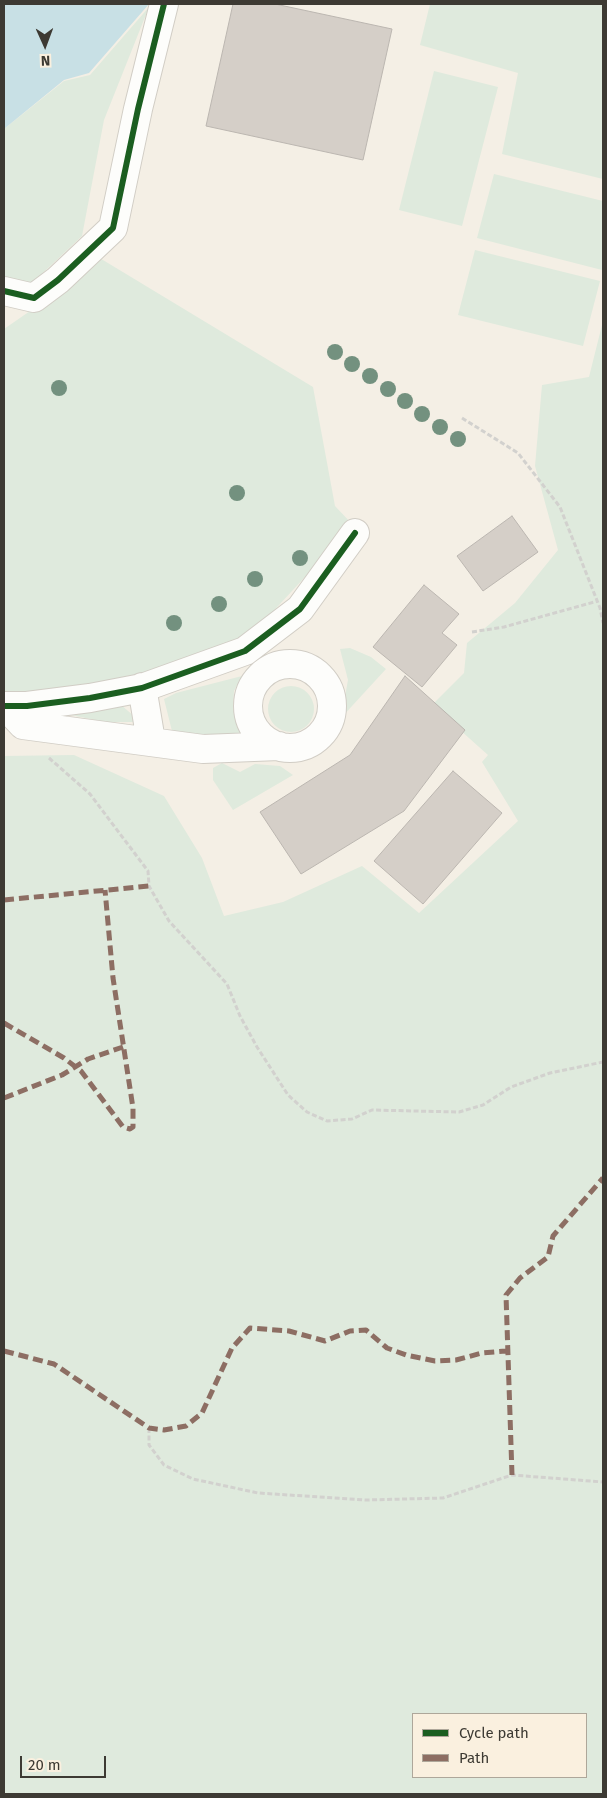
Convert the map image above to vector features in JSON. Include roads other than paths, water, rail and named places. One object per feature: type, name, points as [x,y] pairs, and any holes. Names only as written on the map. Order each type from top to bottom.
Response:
[{"type":"street","points":[[4,291],[34,298],[58,280],[113,228],[127,171],[138,108],[164,4]]},
{"type":"street","points":[[11,712],[27,706],[90,698],[142,688],[245,651],[300,609],[355,534]]},
{"type":"street","points":[[245,651],[272,669]]},
{"type":"street","points":[[11,712],[151,741],[202,749],[278,746],[291,748],[315,740],[330,721],[331,696],[319,675],[308,668],[284,665],[272,669],[262,676],[254,686],[249,697],[248,710],[258,733],[267,741],[278,746]]},
{"type":"street","points":[[142,688],[151,741]]},
{"type":"water","points":[[4,4],[149,4],[89,73],[64,80],[4,129]]}]
